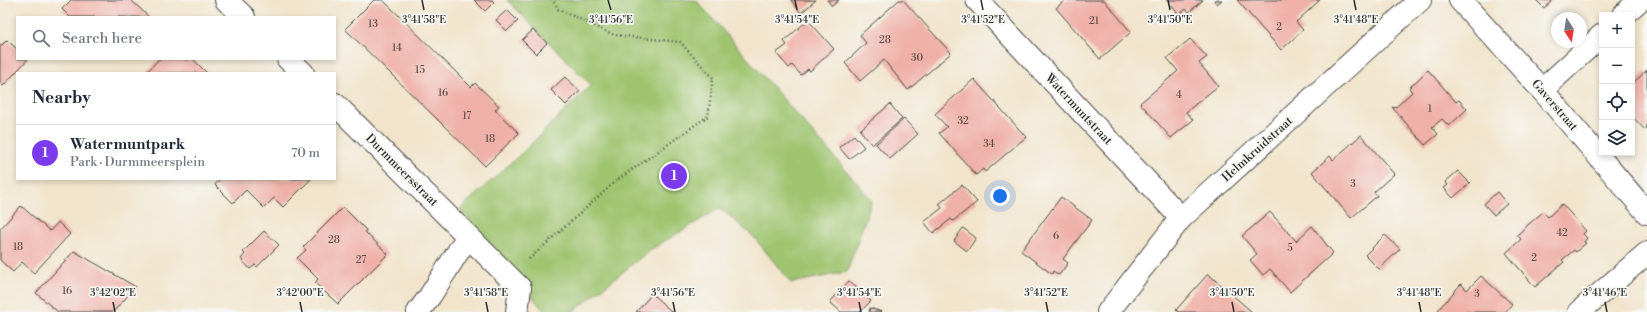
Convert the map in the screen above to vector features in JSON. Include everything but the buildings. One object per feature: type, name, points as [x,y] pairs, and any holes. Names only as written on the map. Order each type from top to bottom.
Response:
[{"type":"street","points":[[226,0],[243,16]]},
{"type":"street","name":"Watermuntstraat","points":[[977,0],[1181,218]]},
{"type":"street","name":"Helmkruidstraat","points":[[1108,312],[1181,218],[1420,0]]},
{"type":"street","name":"Gaverstraat","points":[[1460,0],[1542,90],[1647,213]]},
{"type":"street","points":[[1626,12],[1640,0]]},
{"type":"street","points":[[1542,90],[1599,38]]},
{"type":"street","points":[[289,60],[302,72]]},
{"type":"street","name":"Durmmeersstraat","points":[[336,105],[520,288],[517,312]]},
{"type":"street","points":[[418,312],[430,296],[468,236]]},
{"type":"street","points":[[1579,312],[1647,253]]},
{"type":"path","points":[[508,277],[616,181],[708,116],[713,78],[680,42],[614,35],[558,9],[553,0]]},
{"type":"green space","points":[[507,0],[696,0],[872,200],[847,272],[791,283],[753,236],[720,208],[650,250],[573,312],[545,312],[460,209],[523,152],[591,85]]},
{"type":"place","name":"Watermuntpark","points":[[674,176]]}]
